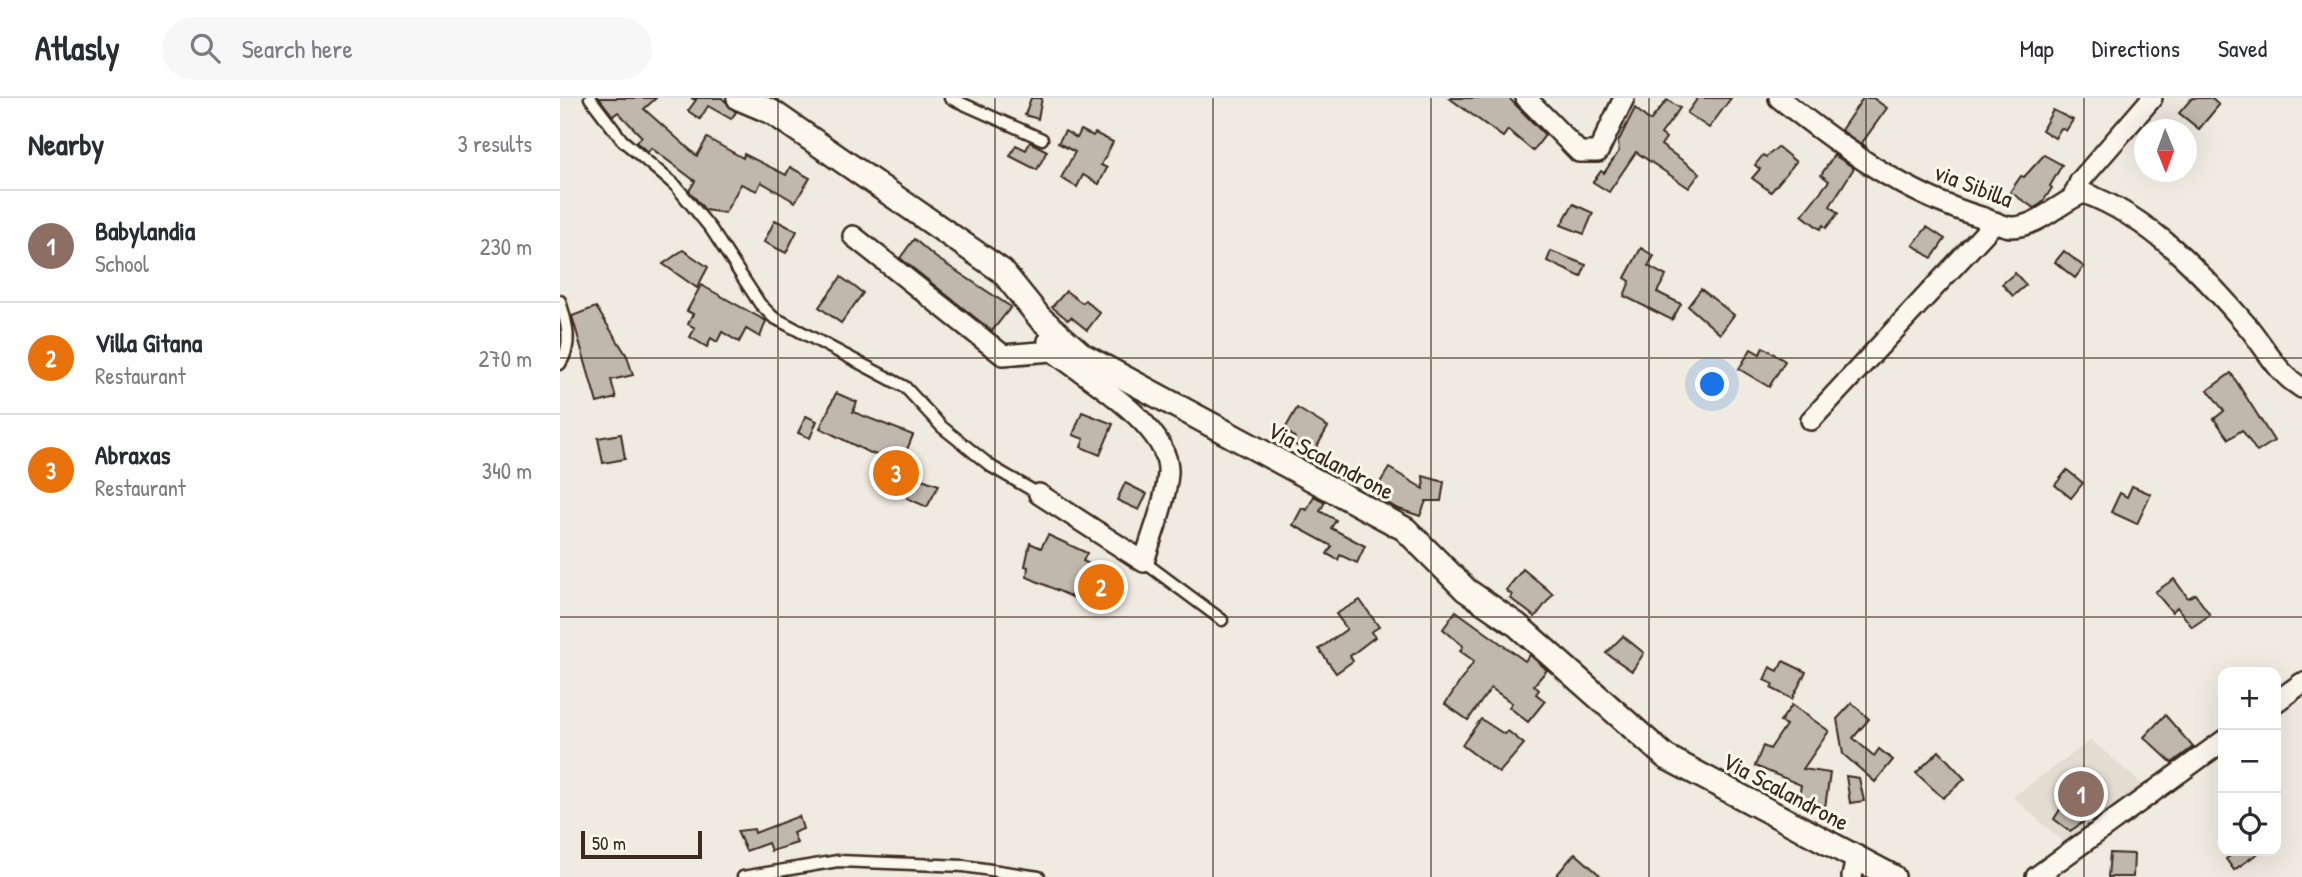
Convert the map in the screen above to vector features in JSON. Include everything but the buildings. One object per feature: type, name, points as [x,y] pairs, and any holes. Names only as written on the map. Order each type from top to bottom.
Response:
[{"type":"street","name":"Via Scalandrone","points":[[739,98],[772,111],[1002,271],[1040,318],[1082,355],[1405,530],[1466,590],[1517,625],[1667,757],[1854,867],[1893,877]]},
{"type":"street","points":[[1526,98],[1579,152],[1598,152],[1624,98]]},
{"type":"street","name":"via Sibilla","points":[[1779,98],[1845,150],[1878,171],[1964,212],[2012,227],[2037,220],[2073,197]]},
{"type":"street","points":[[2073,197],[2080,181],[2152,98]]},
{"type":"street","points":[[2073,197],[2084,192],[2108,202],[2176,251],[2250,329],[2281,373],[2302,388]]},
{"type":"street","points":[[1811,420],[1995,222]]},
{"type":"street","points":[[853,236],[1003,355],[1052,351]]},
{"type":"street","points":[[1039,494],[1144,562],[1168,471],[1161,443],[1146,424],[1052,351],[1040,318]]},
{"type":"street","points":[[2281,698],[2302,683]]},
{"type":"street","points":[[2036,877],[2218,745]]},
{"type":"lane","points":[[590,98],[622,140],[676,186],[711,229],[760,304],[773,317],[905,387],[942,427],[992,467],[1039,494]]},
{"type":"lane","points":[[950,98],[1042,139]]},
{"type":"lane","points":[[560,301],[568,331],[567,353],[560,364]]},
{"type":"lane","points":[[1144,562],[1222,620]]},
{"type":"lane","points":[[743,877],[838,861],[964,866],[1039,877]]},
{"type":"shaded area","points":[[2091,740],[2150,791],[2071,849],[2013,797]]},
{"type":"place","name":"Abraxas","points":[[896,473]]},
{"type":"place","name":"Villa Gitana","points":[[1101,587]]},
{"type":"place","name":"Babylandia","points":[[2081,794]]}]
